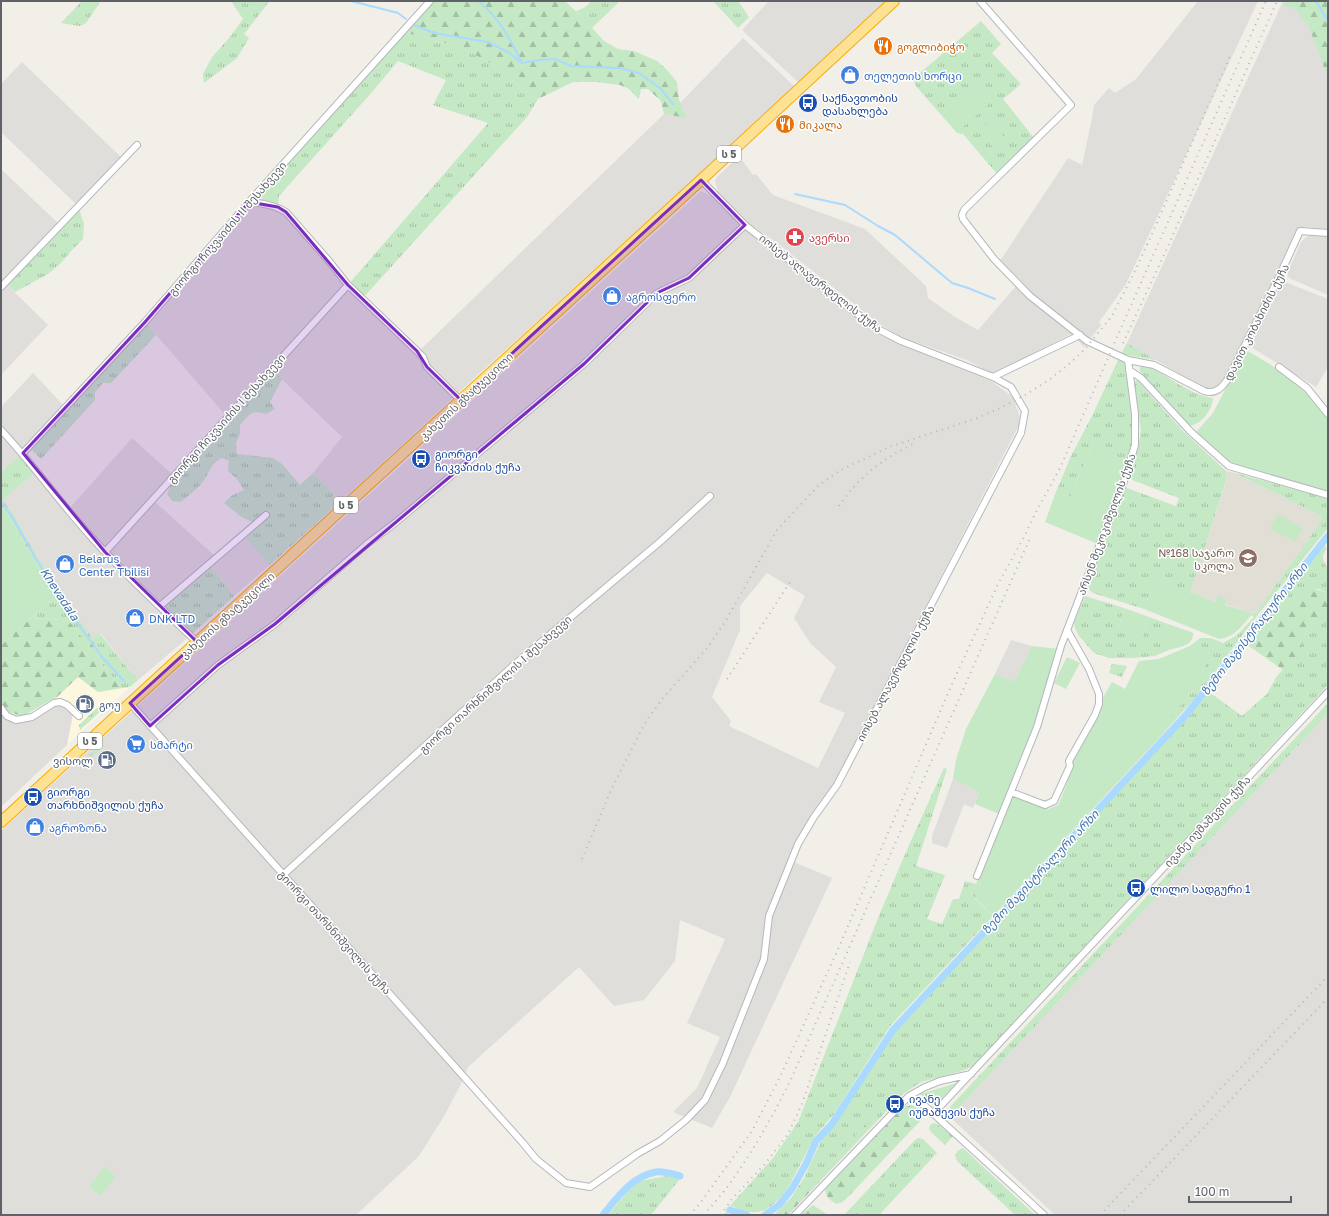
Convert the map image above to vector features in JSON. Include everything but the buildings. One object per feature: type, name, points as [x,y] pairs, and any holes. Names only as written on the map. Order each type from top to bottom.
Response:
[{"type":"highway","name":"კახეთის გზატკეცილი","points":[[1,822],[894,1]]},
{"type":"street","name":"გიორგი ჩიკვაიძის II შესახვევი","points":[[23,453],[145,322],[249,202],[430,1]]},
{"type":"street","points":[[980,1],[1071,105],[964,210],[962,215],[963,219],[994,259],[1030,296],[1087,341],[1128,360]]},
{"type":"street","points":[[1,287],[137,145]]},
{"type":"street","name":"იოსებ ალავერდელის ქუჩა","points":[[523,1143],[536,1159],[566,1183],[590,1187],[637,1154],[660,1141],[686,1120],[705,1100],[723,1063],[764,959],[769,916],[798,844],[814,817],[837,785],[1022,433],[1026,411],[1011,388],[993,377],[901,341],[874,327],[745,225],[701,180]]},
{"type":"street","points":[[249,202],[278,207],[286,212],[348,285],[418,351],[423,357],[427,367],[461,400]]},
{"type":"street","points":[[150,726],[218,665],[275,624],[367,544],[396,523],[584,364],[657,293],[689,278],[745,225]]},
{"type":"street","name":"დავით კობახიძის ქუჩა","points":[[1128,360],[1154,365],[1204,391],[1210,393],[1216,391],[1224,385],[1229,378],[1279,278],[1300,231],[1328,233]]},
{"type":"street","name":"გიორგი ჩიკვაიძის I შესახვევი","points":[[105,552],[348,285]]},
{"type":"street","points":[[993,377],[1080,335]]},
{"type":"street","name":"არსენ მეკოკიშვილის ქუჩა","points":[[977,876],[1037,728],[1067,630],[1124,481],[1135,445],[1136,414],[1128,360]]},
{"type":"street","points":[[1280,367],[1307,388],[1328,414]]},
{"type":"street","points":[[1129,370],[1141,378],[1191,432],[1229,466],[1328,495]]},
{"type":"street","points":[[1,430],[23,453],[68,510],[105,552],[197,642]]},
{"type":"street","name":"გიორგი თარხნიშვილის I შესახვევი","points":[[283,875],[515,664],[661,541],[710,496]]},
{"type":"street","points":[[160,606],[266,515]]},
{"type":"street","points":[[1011,792],[1045,805],[1054,801],[1070,766],[1069,761],[1097,710],[1099,694],[1089,669],[1067,630]]},
{"type":"street","name":"ივანე იუმაშევის ქუჩა","points":[[933,1114],[1328,692]]},
{"type":"street","points":[[1,708],[7,716],[16,720],[32,717],[54,703],[60,702],[67,705],[79,716]]},
{"type":"street","name":"გიორგი თარხნიშვილის ქუჩა","points":[[130,704],[523,1143]]},
{"type":"street","points":[[795,1215],[909,1096],[940,1081],[971,1074]]},
{"type":"street","points":[[909,1096],[917,1100],[933,1114],[1044,1215]]},
{"type":"highlighted area","points":[[701,180],[745,225],[689,278],[657,293],[584,364],[275,624],[218,665],[150,726],[130,703],[197,642],[105,552],[23,453],[145,322],[249,202],[278,207],[286,212],[348,285],[417,351],[427,367],[461,400]]},
{"type":"shaded area","points":[[769,1],[887,1],[799,83],[742,30]]},
{"type":"shaded area","points":[[1198,1],[1258,1],[1126,284],[1099,322],[1101,325],[1084,347],[1071,334],[993,374],[967,360],[898,336],[877,322],[781,246],[745,220],[719,195],[715,181],[717,177],[739,156],[753,175],[756,174],[773,195],[865,229],[926,286],[928,298],[955,317],[978,330],[1016,286],[996,267],[1068,158],[1082,165],[1094,105],[1109,88],[1115,93],[1136,79]]},
{"type":"shaded area","points":[[1283,1],[1328,1],[1328,229],[1306,227],[1295,232],[1254,322],[1223,381],[1214,388],[1207,390],[1127,343]]},
{"type":"shaded area","points":[[743,38],[795,87],[457,394],[429,366],[420,350],[664,114],[687,117],[680,103]]},
{"type":"shaded area","points":[[22,62],[123,159],[78,206],[1,132],[1,84]]},
{"type":"shaded area","points":[[1,169],[60,225],[5,283],[48,325],[1,375]]},
{"type":"shaded area","points":[[701,191],[711,196],[740,225],[873,328],[903,346],[991,381],[1013,397],[1021,421],[836,781],[813,815],[789,860],[832,878],[730,1097],[712,1128],[673,1112],[697,1088],[720,1037],[687,1023],[725,939],[680,920],[675,961],[644,1000],[614,1006],[579,967],[468,1067],[443,1118],[419,1156],[356,1215],[1,1215],[1,831]],"holes":[[[767,573],[805,596],[794,618],[811,644],[836,667],[819,702],[845,713],[818,768],[729,726],[731,721],[712,697],[740,630],[740,606]]]},
{"type":"shaded area","points":[[249,202],[278,207],[348,285],[417,351],[427,367],[454,397],[341,501],[313,473],[342,437],[271,369],[227,417],[145,322]]},
{"type":"shaded area","points":[[1309,235],[1328,237],[1328,295],[1289,278],[1287,274],[1301,242]]},
{"type":"shaded area","points":[[1281,282],[1285,282],[1328,299],[1328,367],[1316,387],[1254,349],[1251,344]]},
{"type":"shaded area","points":[[33,373],[65,407],[23,453],[1,472],[1,407]]},
{"type":"shaded area","points":[[132,438],[174,476],[153,500],[216,557],[243,535],[270,565],[234,596],[209,564],[190,636],[138,680],[100,633],[93,639],[38,558],[12,512],[3,500],[37,470],[68,510]]},
{"type":"shaded area","name":"№168 საჯარო სკოლა","points":[[1226,471],[1235,473],[1321,516],[1320,523],[1257,611],[1253,613],[1224,604],[1218,595],[1215,602],[1192,592],[1189,596],[1227,479]]},
{"type":"shaded area","points":[[1011,640],[1032,646],[1014,683],[995,674]]},
{"type":"shaded area","points":[[78,677],[98,692],[130,687],[67,745],[73,714],[65,707],[59,705],[57,697]]},
{"type":"shaded area","points":[[59,705],[65,707],[73,714],[67,745],[1,807],[1,714],[5,719],[15,724],[34,720],[53,707]]},
{"type":"shaded area","points":[[1328,714],[1328,1215],[1055,1215],[950,1117]]},
{"type":"shaded area","points":[[953,779],[979,792],[973,808],[964,804],[947,848],[932,843],[932,836]]},
{"type":"green space","points":[[82,1],[101,1],[86,23],[80,26],[61,23]]},
{"type":"green space","points":[[231,1],[269,2],[244,34],[249,38],[237,58],[204,83],[203,74],[212,57],[230,37],[243,19]]},
{"type":"green space","points":[[430,1],[565,1],[604,41],[618,49],[634,51],[657,61],[667,70],[677,82],[679,100],[687,118],[664,114],[661,101],[648,89],[641,89],[639,99],[629,89],[620,85],[597,82],[573,82],[538,99],[519,86],[499,69],[461,47],[403,32]]},
{"type":"green space","points":[[592,1],[620,1],[592,28],[576,11],[584,8]]},
{"type":"green space","points":[[713,1],[738,1],[749,17],[738,28]]},
{"type":"green space","points":[[1286,1],[1328,1],[1328,73],[1324,69],[1309,27],[1294,8],[1284,6]]},
{"type":"green space","points":[[981,21],[1001,44],[992,53],[1021,84],[1003,99],[1034,138],[998,175],[963,134],[957,133],[915,85],[914,78]]},
{"type":"green space","points":[[403,32],[461,47],[499,69],[519,86],[538,99],[527,117],[362,299],[348,285],[488,123],[433,105],[446,80],[398,61],[279,196],[278,207],[249,202]]},
{"type":"green space","points":[[977,90],[989,104],[958,131],[946,116]]},
{"type":"green space","points":[[991,121],[1009,143],[997,152],[979,131]]},
{"type":"green space","points":[[78,206],[84,224],[83,239],[60,264],[48,274],[15,292],[5,283]]},
{"type":"green space","points":[[145,322],[156,335],[111,383],[103,383],[95,392],[95,400],[41,459],[32,450],[52,421]]},
{"type":"green space","points":[[1127,343],[1156,360],[1121,354]]},
{"type":"green space","points":[[1246,350],[1276,368],[1311,397],[1328,418],[1328,493],[1229,465],[1196,435],[1197,431],[1213,413]]},
{"type":"green space","points":[[1119,358],[1124,361],[1126,371],[1134,433],[1132,444],[1126,461],[1092,445],[1070,498],[1056,492],[1071,456],[1092,416]]},
{"type":"green space","points":[[1149,365],[1188,390],[1213,398],[1210,408],[1205,416],[1197,423],[1188,426],[1140,371],[1140,367]]},
{"type":"green space","points":[[271,369],[282,379],[270,402],[275,409],[266,414],[257,412],[251,414],[240,425],[240,434],[236,443],[237,454],[273,458],[282,464],[300,485],[313,473],[341,501],[270,565],[243,535],[256,524],[240,516],[224,503],[231,496],[244,490],[237,479],[228,471],[229,461],[222,458],[217,461],[200,485],[181,502],[172,501],[167,494],[174,476]]},
{"type":"green space","points":[[1137,380],[1182,430],[1226,471],[1227,478],[1189,596],[1156,578],[1144,609],[1093,593],[1088,586],[1124,487],[1176,506],[1179,498],[1127,478],[1139,443],[1141,430],[1134,383]]},
{"type":"green space","points":[[1092,445],[1126,461],[1098,544],[1045,522],[1056,492],[1070,498]]},
{"type":"green space","points":[[23,453],[37,470],[3,500],[12,512],[38,558],[93,639],[87,644],[69,621],[44,618],[30,619],[55,596],[9,517],[1,506],[1,472]]},
{"type":"green space","points":[[1235,473],[1328,498],[1328,528],[1260,612],[1195,698],[1159,738],[1156,735],[1197,685],[1210,653],[1190,646],[1200,638],[1211,638],[1223,643],[1237,635],[1254,617],[1251,615],[1257,611],[1320,523],[1321,516]]},
{"type":"green space","points":[[1,506],[9,517],[55,596],[1,645]]},
{"type":"green space","points":[[1278,514],[1303,528],[1295,542],[1270,528]]},
{"type":"green space","points":[[1324,546],[1327,548],[1324,552],[1323,558],[1328,573],[1328,593],[1318,589],[1294,598],[1284,612],[1277,606]]},
{"type":"green space","points":[[209,564],[234,596],[190,636],[160,606]]},
{"type":"green space","points":[[1156,578],[1189,595],[1192,592],[1215,602],[1218,595],[1226,599],[1225,605],[1253,613],[1234,633],[1225,638],[1219,639],[1144,609]]},
{"type":"green space","points":[[1310,588],[1328,593],[1328,607],[1309,624],[1301,651],[1295,661],[1283,670],[1246,644],[1277,606],[1284,612],[1294,598]]},
{"type":"green space","points":[[1085,596],[1124,608],[1118,630],[1142,638],[1149,617],[1168,624],[1165,631],[1164,640],[1169,650],[1155,656],[1131,658],[1109,658],[1094,653],[1079,636],[1074,623]]},
{"type":"green space","points":[[1328,607],[1328,685],[973,1066],[962,1071],[921,1082],[903,1094],[876,1122],[865,1125],[821,1174],[812,1179],[804,1178],[821,1141],[841,1116],[895,1032],[1179,727],[1209,692],[1242,716],[1267,694],[1277,676],[1301,651],[1309,624]]},
{"type":"green space","points":[[1124,608],[1149,617],[1142,638],[1118,630]]},
{"type":"green space","points":[[44,618],[69,621],[87,644],[93,639],[97,654],[103,666],[122,688],[98,692],[78,677],[57,697],[23,716],[11,713],[3,708],[1,705],[1,645],[30,619]]},
{"type":"green space","points":[[1168,624],[1193,633],[1191,641],[1185,645],[1169,650],[1163,640]]},
{"type":"green space","points":[[99,633],[138,680],[130,687],[122,688],[103,666],[97,654],[93,639]]},
{"type":"green space","points":[[1032,646],[1059,649],[1039,717],[999,814],[975,804],[979,792],[953,779],[956,760],[966,729],[995,674],[1014,682]]},
{"type":"green space","points":[[1190,646],[1210,653],[1197,685],[1156,735],[1159,738],[993,916],[975,898],[980,885],[976,884],[1012,795],[1049,809],[1058,805],[1072,769],[1071,762],[1098,716],[1101,710],[1100,703],[1112,682],[1125,689],[1139,661],[1159,659]]},
{"type":"green space","points":[[1067,657],[1080,663],[1066,689],[1054,683]]},
{"type":"green space","points":[[1112,664],[1127,666],[1122,677],[1109,673]]},
{"type":"green space","points":[[1328,703],[1328,714],[950,1117],[950,1107]]},
{"type":"green space","points":[[101,704],[108,705],[80,730],[79,725]]},
{"type":"green space","points":[[102,742],[103,746],[101,749],[90,756],[89,755]]},
{"type":"green space","points":[[944,768],[947,769],[916,866],[945,875],[927,919],[942,924],[953,899],[959,899],[965,881],[980,885],[975,899],[993,916],[890,1026],[834,1114],[815,1136],[788,1188],[779,1199],[765,1210],[745,1212],[732,1206],[727,1213],[730,1215],[724,1215],[730,1206],[773,1158],[798,1122],[878,918]]},
{"type":"green space","points":[[957,1083],[934,1106],[920,1094]]},
{"type":"green space","points":[[911,1105],[919,1110],[922,1119],[845,1200],[837,1204],[830,1200],[827,1197],[825,1190],[827,1187],[898,1112]]},
{"type":"green space","points":[[876,1122],[788,1215],[774,1215],[791,1198],[804,1178],[812,1179],[821,1174],[865,1125]]},
{"type":"green space","points":[[934,1123],[953,1136],[945,1145],[931,1132],[929,1128],[931,1124]]},
{"type":"green space","points":[[918,1138],[923,1139],[937,1153],[879,1215],[844,1215],[914,1141]]},
{"type":"green space","points":[[963,1148],[1035,1215],[1015,1215],[957,1161],[956,1153]]},
{"type":"green space","points":[[105,1167],[116,1177],[100,1196],[89,1186]]},
{"type":"green space","points":[[667,1176],[680,1179],[651,1215],[608,1215],[629,1190],[640,1181]]},
{"type":"green space","points":[[813,1205],[825,1213],[826,1215],[801,1215]]},
{"type":"waterway","points":[[351,1],[398,13],[406,19]]},
{"type":"waterway","points":[[478,1],[498,21],[522,63]]},
{"type":"waterway","points":[[1316,1],[1328,21]]},
{"type":"waterway","points":[[414,25],[434,33],[488,42],[508,52],[522,63],[555,59],[571,66],[619,68],[639,73],[660,88],[673,104]]},
{"type":"waterway","points":[[795,194],[845,205],[895,235],[952,283],[995,299]]},
{"type":"waterway","name":"Khevadala","points":[[1,502],[11,515],[36,559],[81,628],[102,657],[124,681]]},
{"type":"waterway","name":"ზემო მაგისტრალური არხი","points":[[765,1215],[779,1205],[792,1189],[806,1164],[816,1141],[832,1124],[893,1030],[1186,715],[1328,536]]},
{"type":"waterway","name":"ზემო მაგისტრალური არხი","points":[[603,1215],[632,1183],[647,1174],[659,1172],[680,1176]]},
{"type":"waterway","name":"ზემო მაგისტრალური არხი","points":[[730,1210],[747,1215]]},
{"type":"railway","points":[[690,1215],[752,1131],[780,1077],[839,947],[952,684],[998,584],[1060,468],[1266,1]]},
{"type":"railway","points":[[1123,343],[1164,255],[1277,1]]},
{"type":"railway","points":[[1147,245],[1231,54]]},
{"type":"railway","points":[[582,859],[611,790],[646,721],[663,698],[707,648],[725,622],[777,530],[818,486],[839,471],[889,447],[975,419],[1025,395],[1049,380],[1085,349],[1112,316],[1149,240]]},
{"type":"railway","points":[[839,506],[863,477],[872,469],[892,455],[915,443]]},
{"type":"railway","points":[[704,1215],[730,1184],[750,1154],[792,1077],[1031,536]]},
{"type":"railway","points":[[727,679],[790,582]]},
{"type":"railway","points":[[721,1215],[732,1199],[764,1165],[788,1134],[802,1104],[850,962]]},
{"type":"railway","points":[[1100,1215],[1328,976]]},
{"type":"railway","points":[[1120,1215],[1328,998]]},
{"type":"place","name":"გოგლიბიჭო","points":[[883,46]]},
{"type":"place","name":"თელეთის ხორცი","points":[[850,75]]},
{"type":"place","name":"საქნავთობის დასახლება","points":[[808,103]]},
{"type":"place","name":"მიკალა","points":[[785,124]]},
{"type":"place","name":"ავერსი","points":[[795,237]]},
{"type":"place","name":"აგროსფერო","points":[[612,296]]},
{"type":"place","name":"გიორგი ჩიკვაიძის ქუჩა","points":[[421,459]]},
{"type":"place","name":"№168 საჯარო სკოლა","points":[[1248,558]]},
{"type":"place","name":"Belarus Center Tbilisi","points":[[65,564]]},
{"type":"place","name":"DNK LTD","points":[[135,618]]},
{"type":"place","name":"გოუ","points":[[85,704]]},
{"type":"place","name":"სმარტი","points":[[136,744]]},
{"type":"place","name":"ვისოლ","points":[[107,760]]},
{"type":"place","name":"გიორგი თარხნიშვილის ქუჩა","points":[[33,797]]},
{"type":"place","name":"აგროზონა","points":[[35,827]]},
{"type":"place","name":"ლილო სადგური 1","points":[[1136,888]]},
{"type":"place","name":"ივანე იუმაშევის ქუჩა","points":[[895,1104]]}]
